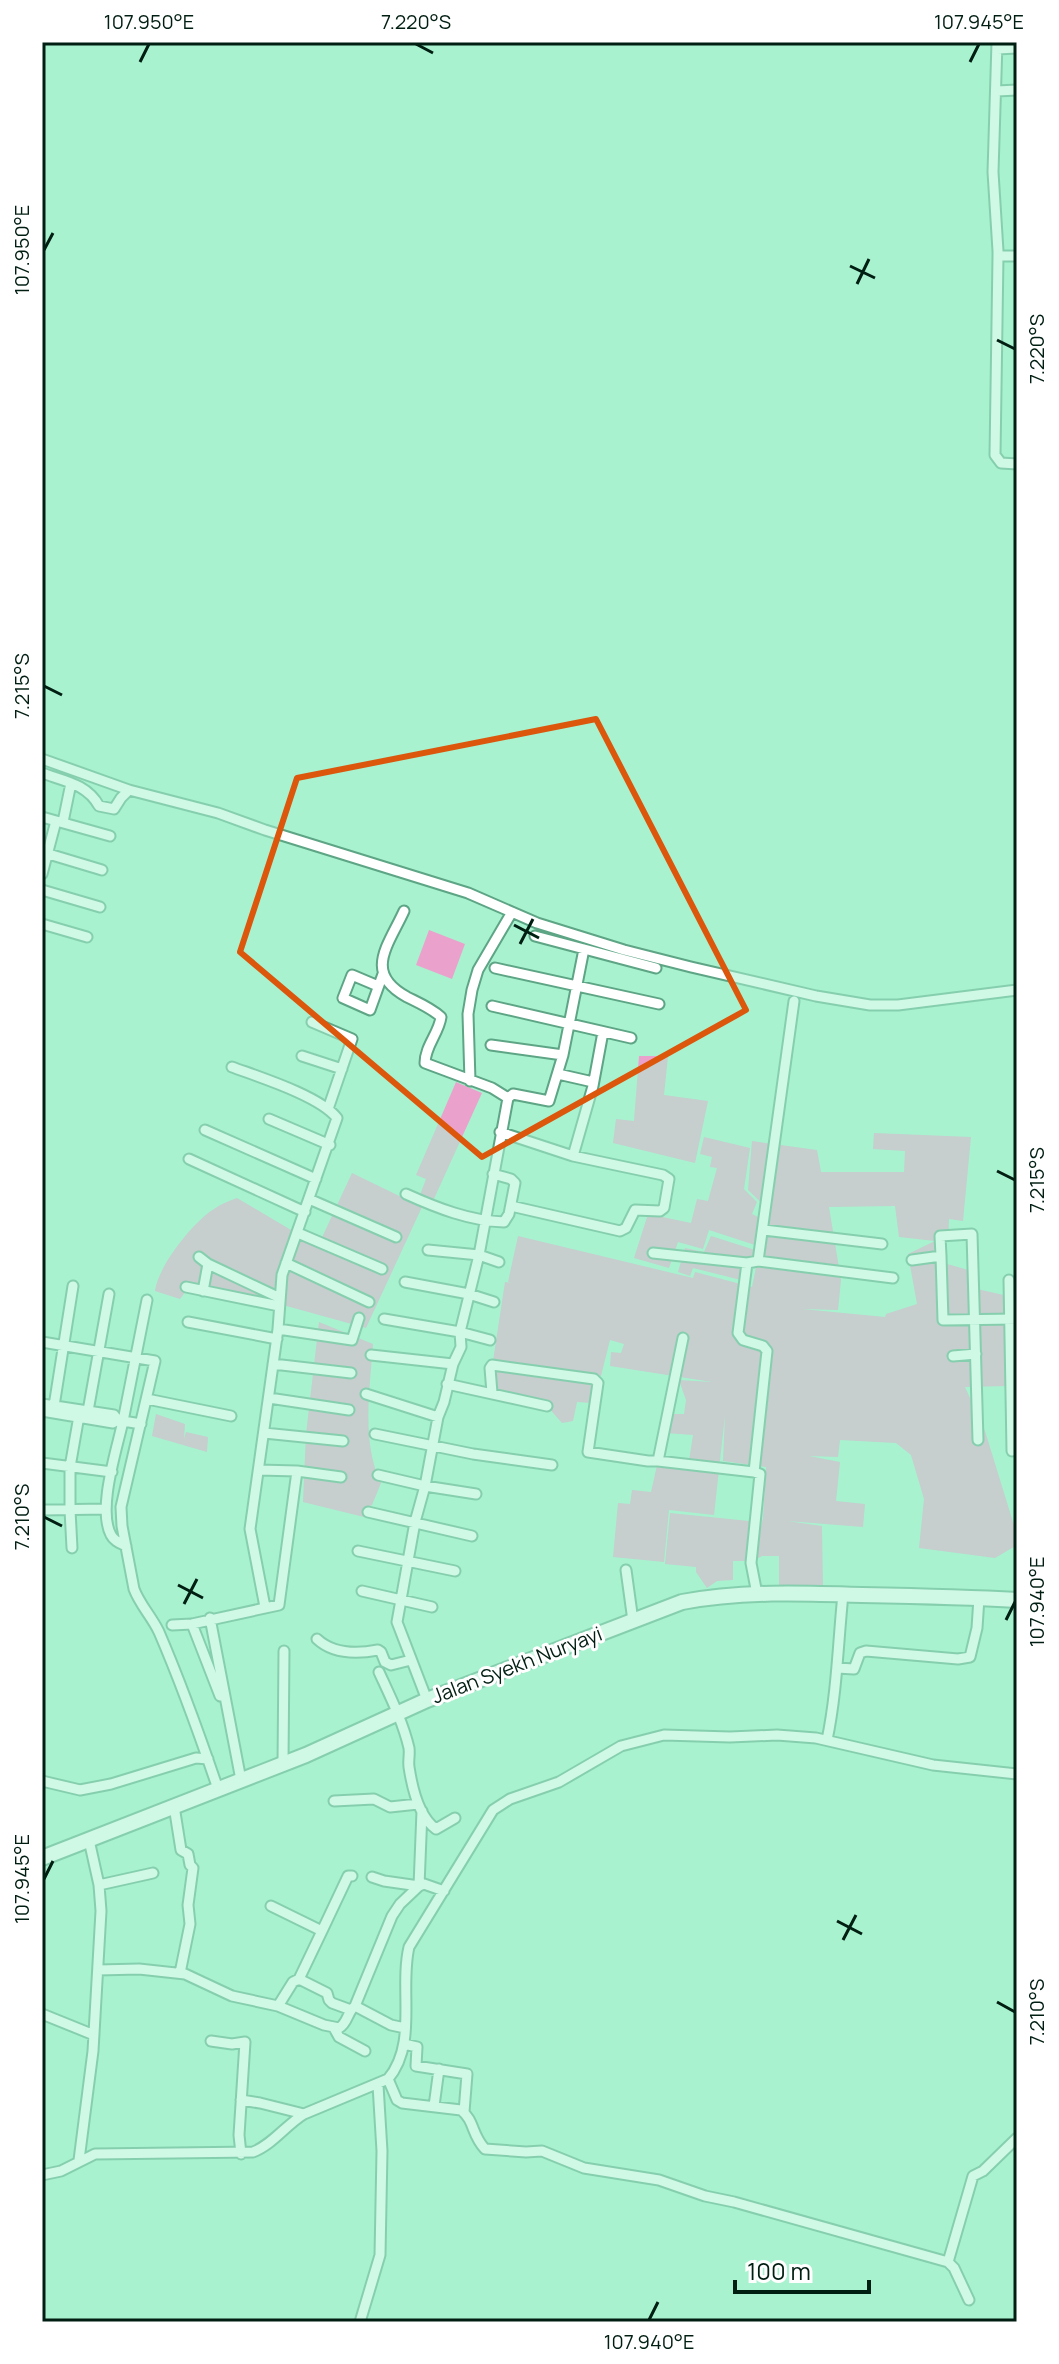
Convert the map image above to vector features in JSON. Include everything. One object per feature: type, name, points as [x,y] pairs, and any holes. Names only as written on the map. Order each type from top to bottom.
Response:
[{"type":"main road","name":"Jalan Syekh Nuryayi","points":[[42,1858],[283,1763],[427,1700],[682,1602],[712,1596],[757,1594],[1017,1600]]},
{"type":"street","points":[[1017,48],[997,46],[993,172],[998,256],[995,455],[1001,463],[1017,464]]},
{"type":"street","points":[[997,91],[1017,90]]},
{"type":"street","points":[[998,256],[1017,256]]},
{"type":"street","points":[[42,759],[129,790],[244,821],[468,893],[537,923],[664,960],[816,996],[870,1005],[898,1005],[1017,990]]},
{"type":"street","points":[[42,773],[82,787],[99,806],[108,809],[114,809],[129,790]]},
{"type":"street","points":[[42,874],[45,853],[71,783]]},
{"type":"street","points":[[42,817],[110,836]]},
{"type":"street","points":[[45,853],[102,870]]},
{"type":"street","points":[[42,890],[100,907]]},
{"type":"street","points":[[404,911],[381,962],[385,981],[396,991],[441,1017],[441,1023],[426,1050],[425,1063],[492,1088],[508,1098]]},
{"type":"street","points":[[470,1081],[468,1014],[472,990],[478,970],[512,912]]},
{"type":"street","points":[[42,924],[87,937]]},
{"type":"street","points":[[535,936],[656,968]]},
{"type":"street","points":[[427,1700],[397,1626],[415,1522],[438,1417],[461,1347],[460,1332],[479,1255],[508,1098],[513,1094],[549,1101],[563,1055],[584,949]]},
{"type":"street","points":[[495,968],[659,1004]]},
{"type":"street","points":[[378,986],[383,974]]},
{"type":"street","points":[[758,1261],[794,1001]]},
{"type":"street","points":[[492,1006],[631,1038]]},
{"type":"street","points":[[312,1022],[352,1039],[328,1109]]},
{"type":"street","points":[[573,1156],[603,1032]]},
{"type":"street","points":[[491,1045],[563,1055]]},
{"type":"street","points":[[302,1056],[342,1069]]},
{"type":"street","points":[[232,1067],[289,1089],[328,1109],[337,1118],[282,1275],[278,1334],[250,1529],[265,1607]]},
{"type":"street","points":[[558,1074],[593,1082]]},
{"type":"street","points":[[269,1119],[330,1145]]},
{"type":"street","points":[[205,1130],[316,1179]]},
{"type":"street","points":[[500,1132],[573,1156],[668,1177],[670,1185],[664,1208],[660,1211],[635,1210],[626,1228],[620,1231],[511,1206]]},
{"type":"street","points":[[189,1159],[305,1212]]},
{"type":"street","points":[[406,1194],[457,1214],[506,1221],[515,1181],[493,1174]]},
{"type":"street","points":[[309,1199],[396,1237]]},
{"type":"street","points":[[764,1230],[882,1244]]},
{"type":"street","points":[[298,1233],[382,1269]]},
{"type":"street","points":[[978,1440],[976,1354],[975,1320],[972,1234],[940,1236],[943,1320],[975,1320],[1014,1319]]},
{"type":"street","points":[[428,1250],[479,1255],[499,1262]]},
{"type":"street","points":[[653,1253],[747,1263],[758,1261],[893,1278]]},
{"type":"street","points":[[912,1260],[941,1256]]},
{"type":"street","points":[[199,1257],[279,1302]]},
{"type":"street","points":[[286,1263],[369,1302]]},
{"type":"street","points":[[747,1263],[738,1333],[743,1340],[763,1346],[767,1351],[754,1472]]},
{"type":"street","points":[[203,1291],[208,1264]]},
{"type":"street","points":[[1009,1280],[1014,1319],[1012,1451]]},
{"type":"street","points":[[405,1282],[494,1302]]},
{"type":"street","points":[[54,1406],[73,1286]]},
{"type":"street","points":[[186,1287],[279,1302]]},
{"type":"street","points":[[72,1548],[70,1467],[100,1351],[109,1294]]},
{"type":"street","points":[[126,1546],[110,1533],[106,1509],[121,1420],[147,1300]]},
{"type":"street","points":[[188,1322],[352,1340],[359,1318]]},
{"type":"street","points":[[384,1319],[490,1340]]},
{"type":"street","points":[[658,1461],[683,1338]]},
{"type":"street","points":[[42,1342],[155,1361],[121,1507],[126,1546],[137,1599],[157,1627],[180,1681],[218,1789]]},
{"type":"street","points":[[953,1356],[976,1354]]},
{"type":"street","points":[[371,1355],[453,1364]]},
{"type":"street","points":[[273,1364],[351,1373]]},
{"type":"street","points":[[492,1393],[492,1365],[594,1379],[598,1383],[588,1452],[760,1474],[751,1563],[757,1594]]},
{"type":"street","points":[[447,1384],[547,1406]]},
{"type":"street","points":[[366,1394],[438,1417]]},
{"type":"street","points":[[269,1398],[349,1410]]},
{"type":"street","points":[[147,1399],[231,1416]]},
{"type":"street","points":[[42,1404],[82,1412],[113,1423],[121,1420],[141,1424]]},
{"type":"street","points":[[42,1411],[82,1412]]},
{"type":"street","points":[[264,1433],[343,1441]]},
{"type":"street","points":[[375,1434],[552,1465]]},
{"type":"street","points":[[42,1463],[112,1472]]},
{"type":"street","points":[[259,1470],[341,1477]]},
{"type":"street","points":[[172,1625],[192,1624],[279,1605],[297,1471]]},
{"type":"street","points":[[378,1475],[476,1494]]},
{"type":"street","points":[[42,1510],[106,1509]]},
{"type":"street","points":[[368,1512],[472,1536]]},
{"type":"street","points":[[358,1551],[455,1571]]},
{"type":"street","points":[[626,1570],[633,1621]]},
{"type":"street","points":[[362,1591],[432,1607]]},
{"type":"street","points":[[828,1737],[836,1699],[843,1594]]},
{"type":"street","points":[[837,1668],[854,1669],[860,1653],[866,1651],[958,1659],[970,1657],[977,1628],[979,1598]]},
{"type":"street","points":[[210,1618],[241,1780]]},
{"type":"street","points":[[192,1624],[229,1718]]},
{"type":"street","points":[[317,1639],[336,1650],[381,1652],[385,1662],[391,1665],[411,1660]]},
{"type":"street","points":[[283,1763],[284,1651]]},
{"type":"street","points":[[379,1672],[409,1749],[409,1767],[420,1808],[419,1886]]},
{"type":"street","points":[[80,2154],[241,2154],[260,2150],[304,2114],[388,2079],[404,2044],[405,1973],[409,1947],[441,1889],[493,1810],[510,1799],[559,1782],[621,1746],[664,1735],[828,1737],[933,1765],[1017,1774]]},
{"type":"street","points":[[42,1781],[80,1790],[111,1784],[196,1758],[208,1759]]},
{"type":"street","points":[[334,1801],[374,1799],[390,1807],[420,1808]]},
{"type":"street","points":[[174,1806],[181,1850],[189,1855],[193,1868],[188,1905],[190,1924],[180,1973]]},
{"type":"street","points":[[420,1808],[436,1829],[455,1818]]},
{"type":"street","points":[[42,2175],[61,2171],[80,2154],[94,2035],[101,1911],[89,1840]]},
{"type":"street","points":[[99,1885],[153,1873]]},
{"type":"street","points":[[278,2006],[293,1982],[299,1979],[347,1877],[352,1876]]},
{"type":"street","points":[[372,1877],[419,1886]]},
{"type":"street","points":[[98,1970],[139,1969],[180,1973],[232,1996],[278,2006],[334,2028],[343,2026],[400,1904],[424,1884],[441,1889]]},
{"type":"street","points":[[271,1906],[322,1931]]},
{"type":"street","points":[[299,1979],[327,1993],[332,2003],[405,2028]]},
{"type":"street","points":[[42,2014],[94,2035]]},
{"type":"street","points":[[334,2028],[339,2037],[365,2051]]},
{"type":"street","points":[[211,2041],[245,2042],[239,2135],[241,2154]]},
{"type":"street","points":[[404,2044],[417,2047],[416,2066],[467,2075],[464,2112]]},
{"type":"street","points":[[434,2106],[439,2069]]},
{"type":"street","points":[[388,2079],[398,2101],[464,2112],[471,2119],[474,2133],[486,2149],[542,2151],[584,2168],[660,2181],[948,2262],[969,2300]]},
{"type":"street","points":[[360,2322],[380,2255],[382,2151],[378,2085]]},
{"type":"street","points":[[241,2100],[304,2114]]},
{"type":"street","points":[[948,2262],[973,2176],[983,2171],[1017,2138]]},
{"type":"highlighted area","points":[[596,719],[746,1010],[482,1157],[240,952],[297,778]]},
{"type":"shaded area","points":[[429,930],[465,944],[452,979],[416,965]]},
{"type":"shaded area","points":[[639,1056],[668,1056],[664,1095],[708,1101],[695,1163],[613,1143],[616,1119],[634,1121]]},
{"type":"shaded area","points":[[456,1082],[482,1093],[433,1201],[420,1195],[426,1179],[416,1175]]},
{"type":"shaded area","points":[[874,1133],[971,1137],[963,1221],[949,1219],[948,1242],[938,1241],[940,1262],[979,1273],[977,1289],[1017,1298],[1009,1386],[965,1387],[985,1431],[1017,1535],[1017,1545],[995,1558],[919,1548],[924,1499],[911,1455],[896,1443],[840,1440],[838,1457],[809,1456],[840,1462],[836,1501],[865,1504],[863,1527],[787,1521],[822,1526],[823,1591],[779,1589],[779,1556],[733,1561],[733,1580],[717,1581],[707,1588],[696,1567],[665,1564],[670,1513],[759,1522],[759,1534],[763,1518],[766,1467],[723,1461],[725,1415],[714,1515],[669,1510],[664,1562],[613,1557],[618,1503],[630,1504],[632,1490],[651,1492],[658,1461],[689,1461],[693,1435],[666,1433],[669,1414],[684,1414],[686,1400],[679,1380],[712,1382],[610,1366],[611,1352],[621,1353],[624,1344],[610,1340],[601,1376],[493,1361],[505,1282],[512,1283],[508,1282],[518,1236],[693,1278],[695,1272],[752,1287],[768,1209],[748,1190],[752,1141],[817,1150],[821,1172],[904,1172],[905,1151],[873,1149]],"holes":[[[895,1206],[899,1237],[935,1241],[908,1254],[917,1304],[886,1314],[885,1317],[802,1309],[838,1310],[841,1280],[829,1207]]]},
{"type":"shaded area","points":[[704,1137],[750,1148],[744,1189],[757,1202],[752,1214],[764,1220],[758,1246],[709,1230],[703,1249],[678,1242],[669,1268],[634,1258],[648,1214],[691,1223],[697,1199],[708,1201],[717,1168],[710,1167],[712,1157],[700,1154]]},
{"type":"shaded area","points":[[352,1173],[422,1207],[366,1328],[254,1297],[186,1291],[180,1299],[155,1291],[169,1257],[187,1234],[214,1209],[237,1198],[318,1246]]},
{"type":"shaded area","points":[[711,1236],[755,1250],[749,1282],[693,1268],[690,1276],[678,1272],[685,1248],[704,1252]]},
{"type":"shaded area","points":[[319,1322],[373,1344],[369,1433],[381,1483],[364,1517],[303,1502],[306,1434]]},
{"type":"shaded area","points":[[492,1367],[596,1382],[592,1403],[577,1402],[573,1421],[562,1423],[547,1406],[494,1392]]},
{"type":"shaded area","points":[[156,1414],[185,1424],[184,1439],[186,1432],[208,1437],[207,1452],[152,1436]]}]
